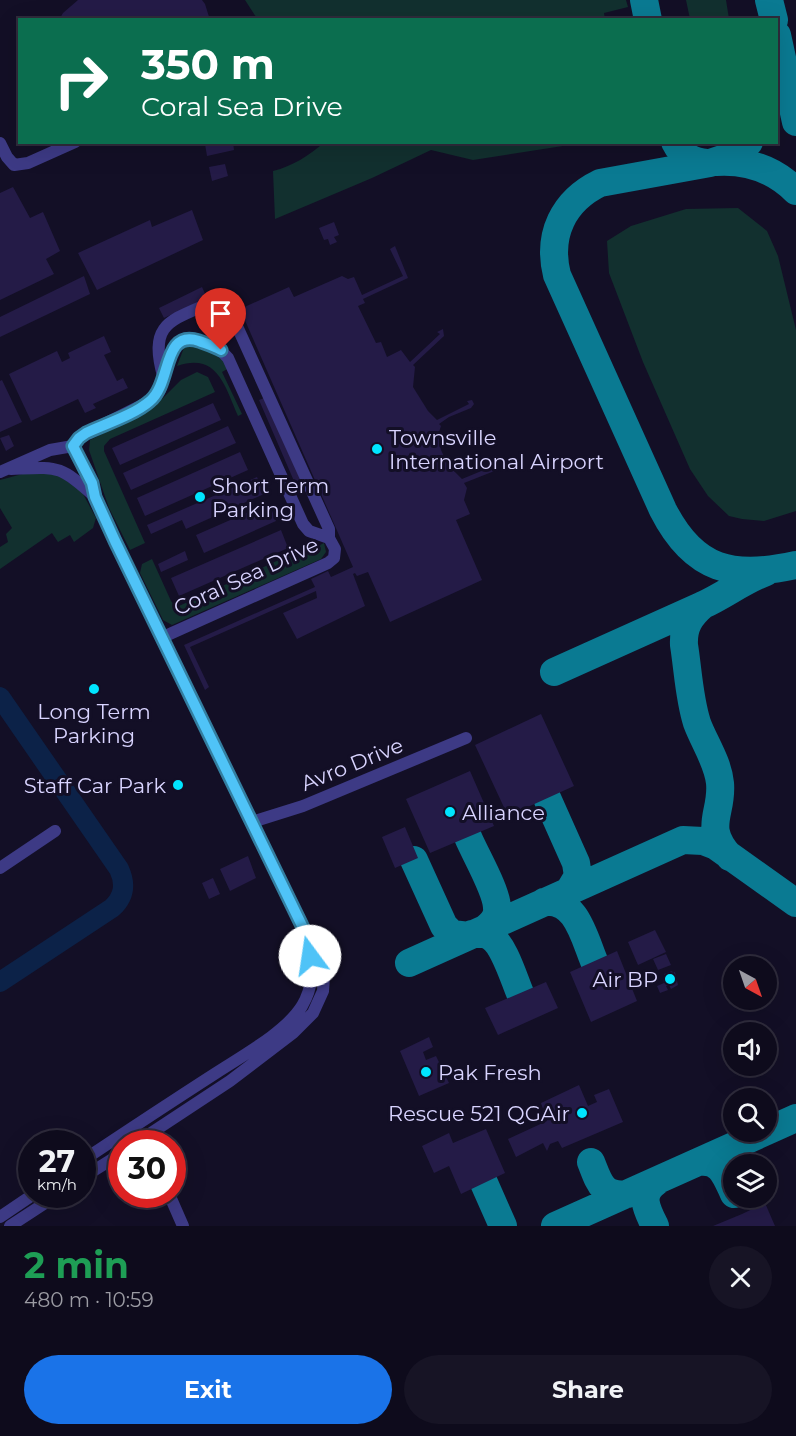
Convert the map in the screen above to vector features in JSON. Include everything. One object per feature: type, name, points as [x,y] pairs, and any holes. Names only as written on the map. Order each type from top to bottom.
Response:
[{"type":"street","points":[[0,142],[7,157],[14,165],[28,162],[70,144]]},
{"type":"street","points":[[163,377],[158,342],[164,328],[172,320],[210,303],[226,309],[256,365],[329,529],[329,538]]},
{"type":"street","name":"Coral Sea Drive","points":[[73,446],[86,433],[150,401],[160,390],[173,348],[183,339],[190,338],[216,347],[225,354],[303,524],[309,531],[329,538],[335,554],[328,563],[163,637]]},
{"type":"street","points":[[5,471],[51,450],[73,446],[92,483],[95,497],[307,936],[319,954],[324,977],[323,991],[313,1013],[293,1033],[230,1081],[158,1130]]},
{"type":"street","points":[[5,471],[51,467],[68,474],[95,497]]},
{"type":"street","name":"Avro Drive","points":[[252,822],[303,806],[466,738]]},
{"type":"street","points":[[0,867],[55,831]]},
{"type":"street","points":[[96,1152],[235,1060],[290,1020],[301,1008],[312,983],[313,970],[307,936]]},
{"type":"street","points":[[136,1125],[138,1130]]},
{"type":"street","points":[[0,1217],[18,1205]]},
{"type":"street","points":[[10,1226],[38,1208]]},
{"type":"street","points":[[175,1208],[183,1226]]},
{"type":"green space","points":[[245,0],[626,0],[628,7],[604,13],[605,18],[257,18]]},
{"type":"green space","points":[[686,0],[726,0],[729,18],[690,18]]},
{"type":"green space","points":[[323,144],[576,144],[473,160],[431,150],[275,219],[273,171],[313,152]]},
{"type":"green space","points":[[738,208],[767,231],[778,256],[796,330],[796,511],[764,521],[729,516],[708,496],[690,469],[643,362],[609,273],[607,241],[631,226],[686,209]]},
{"type":"green space","points":[[185,345],[192,345],[219,355],[229,368],[222,372],[242,414],[238,416],[224,384],[211,368],[191,363],[177,366]]},
{"type":"green space","points":[[197,372],[208,377],[215,392],[110,439],[104,446],[104,451],[145,543],[130,550],[109,508],[89,450],[90,440],[143,414],[157,404],[181,380]]},
{"type":"green space","points":[[54,472],[82,492],[96,518],[93,528],[74,542],[70,535],[58,542],[52,533],[0,569],[0,547],[8,542],[6,534],[12,528],[0,508],[0,480],[26,473]]},
{"type":"green space","points":[[324,543],[326,552],[321,559],[172,625],[163,620],[140,573],[142,564],[152,559],[171,601],[174,605],[179,606],[296,552],[304,553]]},
{"type":"building","points":[[78,0],[202,0],[209,18],[60,18]]},
{"type":"building","points":[[205,144],[233,144],[234,150],[207,156]]},
{"type":"building","points":[[225,164],[228,176],[212,181],[209,167]]},
{"type":"building","points":[[13,187],[30,218],[43,212],[60,251],[46,259],[54,274],[0,300],[0,193]]},
{"type":"building","points":[[192,210],[203,240],[97,290],[78,253],[150,220],[152,227]]},
{"type":"building","points":[[334,222],[339,235],[334,237],[337,242],[330,245],[328,239],[324,240],[319,228]]},
{"type":"building","name":"Townsville International Airport","points":[[395,246],[408,278],[363,299],[365,303],[358,306],[376,343],[381,342],[387,357],[401,350],[410,362],[440,334],[437,332],[443,329],[444,336],[413,365],[415,367],[413,387],[428,411],[437,420],[469,404],[467,401],[472,400],[474,404],[471,408],[439,424],[441,426],[438,435],[441,450],[448,465],[462,479],[491,467],[493,466],[491,464],[497,462],[497,470],[464,483],[467,488],[464,500],[470,514],[456,520],[482,580],[390,622],[368,572],[357,576],[355,573],[353,574],[365,606],[297,639],[283,613],[317,598],[316,591],[190,647],[209,687],[205,690],[184,645],[315,587],[311,579],[328,571],[331,577],[353,567],[240,309],[289,287],[294,297],[342,276],[348,279],[354,277],[362,295],[403,276],[390,249]]},
{"type":"building","points":[[84,276],[90,294],[0,337],[0,317]]},
{"type":"building","points":[[202,287],[207,298],[164,318],[159,308]]},
{"type":"building","points":[[104,336],[111,352],[104,355],[117,381],[123,378],[128,388],[93,404],[96,408],[85,413],[78,399],[31,421],[9,374],[57,351],[62,362],[70,358],[68,353]]},
{"type":"building","points":[[2,380],[22,422],[0,432],[0,381]]},
{"type":"building","points":[[264,398],[303,485],[297,488],[259,400]]},
{"type":"building","points":[[213,403],[221,420],[120,465],[112,448]]},
{"type":"building","points":[[228,426],[236,443],[131,490],[123,473]]},
{"type":"building","points":[[9,435],[14,446],[6,451],[0,438]]},
{"type":"building","points":[[240,452],[248,470],[145,516],[137,498]]},
{"type":"building","points":[[257,477],[264,494],[186,529],[182,520],[151,534],[147,525]]},
{"type":"building","points":[[269,503],[276,521],[204,553],[196,535]]},
{"type":"building","points":[[281,530],[288,548],[179,596],[171,578]]},
{"type":"building","points":[[185,551],[188,560],[161,572],[158,564]]},
{"type":"building","points":[[541,714],[574,786],[508,816],[475,745]]},
{"type":"building","name":"Alliance","points":[[470,771],[494,826],[430,853],[406,799]]},
{"type":"building","points":[[405,827],[418,858],[395,868],[382,837]]},
{"type":"building","points":[[248,856],[256,878],[230,891],[220,869]]},
{"type":"building","points":[[213,878],[220,894],[209,899],[202,883]]},
{"type":"building","points":[[655,930],[666,952],[638,965],[628,942]]},
{"type":"building","points":[[617,951],[637,1001],[591,1022],[570,972]]},
{"type":"building","points":[[666,954],[671,965],[658,970],[653,959]]},
{"type":"building","name":"Air BP","points":[[675,972],[678,985],[671,989],[669,985],[666,986],[668,990],[660,993],[657,986],[664,983],[663,980],[666,979],[664,974]]},
{"type":"building","points":[[546,982],[558,1008],[498,1035],[485,1008]]},
{"type":"building","name":"Pak Fresh","points":[[429,1037],[433,1047],[423,1052],[426,1060],[436,1056],[449,1083],[419,1096],[400,1051]]},
{"type":"building","name":"Rescue 521 QGAir","points":[[579,1085],[588,1106],[597,1102],[594,1095],[609,1089],[623,1122],[562,1148],[558,1141],[550,1144],[547,1151],[543,1143],[516,1157],[508,1139],[547,1121],[541,1103]]},
{"type":"building","points":[[486,1129],[505,1173],[461,1194],[449,1166],[434,1173],[422,1146],[449,1133],[453,1143]]},
{"type":"building","points":[[755,1208],[767,1208],[775,1226],[713,1226]]},
{"type":"waterway","points":[[0,697],[119,869],[123,880],[123,890],[112,908],[0,982]]},
{"type":"taxiway","points":[[644,0],[648,18]]},
{"type":"taxiway","points":[[769,0],[774,18]]},
{"type":"taxiway","points":[[778,40],[796,122]]},
{"type":"taxiway","points":[[676,144],[688,157],[707,163]]},
{"type":"taxiway","points":[[746,144],[725,158],[710,163],[600,183],[587,190],[567,209],[561,221],[556,233],[554,260],[557,275],[663,510],[675,530],[702,558],[718,566],[753,571],[796,565]]},
{"type":"taxiway","points":[[716,162],[749,164],[779,177],[796,191]]},
{"type":"taxiway","points":[[554,672],[703,605],[766,572]]},
{"type":"taxiway","points":[[703,605],[688,622],[684,645],[694,713],[719,775],[720,794],[715,828],[717,837],[730,857]]},
{"type":"taxiway","points":[[547,798],[576,863],[578,876],[569,891]]},
{"type":"taxiway","points":[[468,837],[496,901],[496,917],[486,928]]},
{"type":"taxiway","points":[[409,963],[683,840],[703,841],[716,846],[796,903]]},
{"type":"taxiway","points":[[414,860],[444,926],[452,934],[469,936]]},
{"type":"taxiway","points":[[544,902],[555,902],[564,906],[571,913],[582,931],[594,961]]},
{"type":"taxiway","points":[[472,934],[487,935],[496,941],[512,971],[520,993]]},
{"type":"taxiway","points":[[555,1226],[796,1118]]},
{"type":"taxiway","points":[[591,1162],[603,1187],[612,1193],[627,1194]]},
{"type":"taxiway","points":[[699,1162],[713,1163],[723,1172]]},
{"type":"taxiway","points":[[655,1226],[647,1208],[646,1197],[650,1187],[656,1182]]},
{"type":"taxiway","points":[[484,1183],[503,1226]]},
{"type":"place","name":"Townsville International Airport","points":[[377,449]]},
{"type":"place","name":"Short Term Parking","points":[[200,497]]},
{"type":"place","name":"Long Term Parking","points":[[94,689]]},
{"type":"place","name":"Staff Car Park","points":[[178,785]]},
{"type":"place","name":"Alliance","points":[[450,812]]},
{"type":"place","name":"Air BP","points":[[670,979]]},
{"type":"place","name":"Pak Fresh","points":[[426,1072]]},
{"type":"place","name":"Rescue 521 QGAir","points":[[582,1113]]},
{"type":"route","points":[[221,350],[190,338],[183,339],[173,348],[160,390],[150,401],[86,433],[73,446],[92,483],[95,497],[115,541],[307,936],[310,956]]}]
